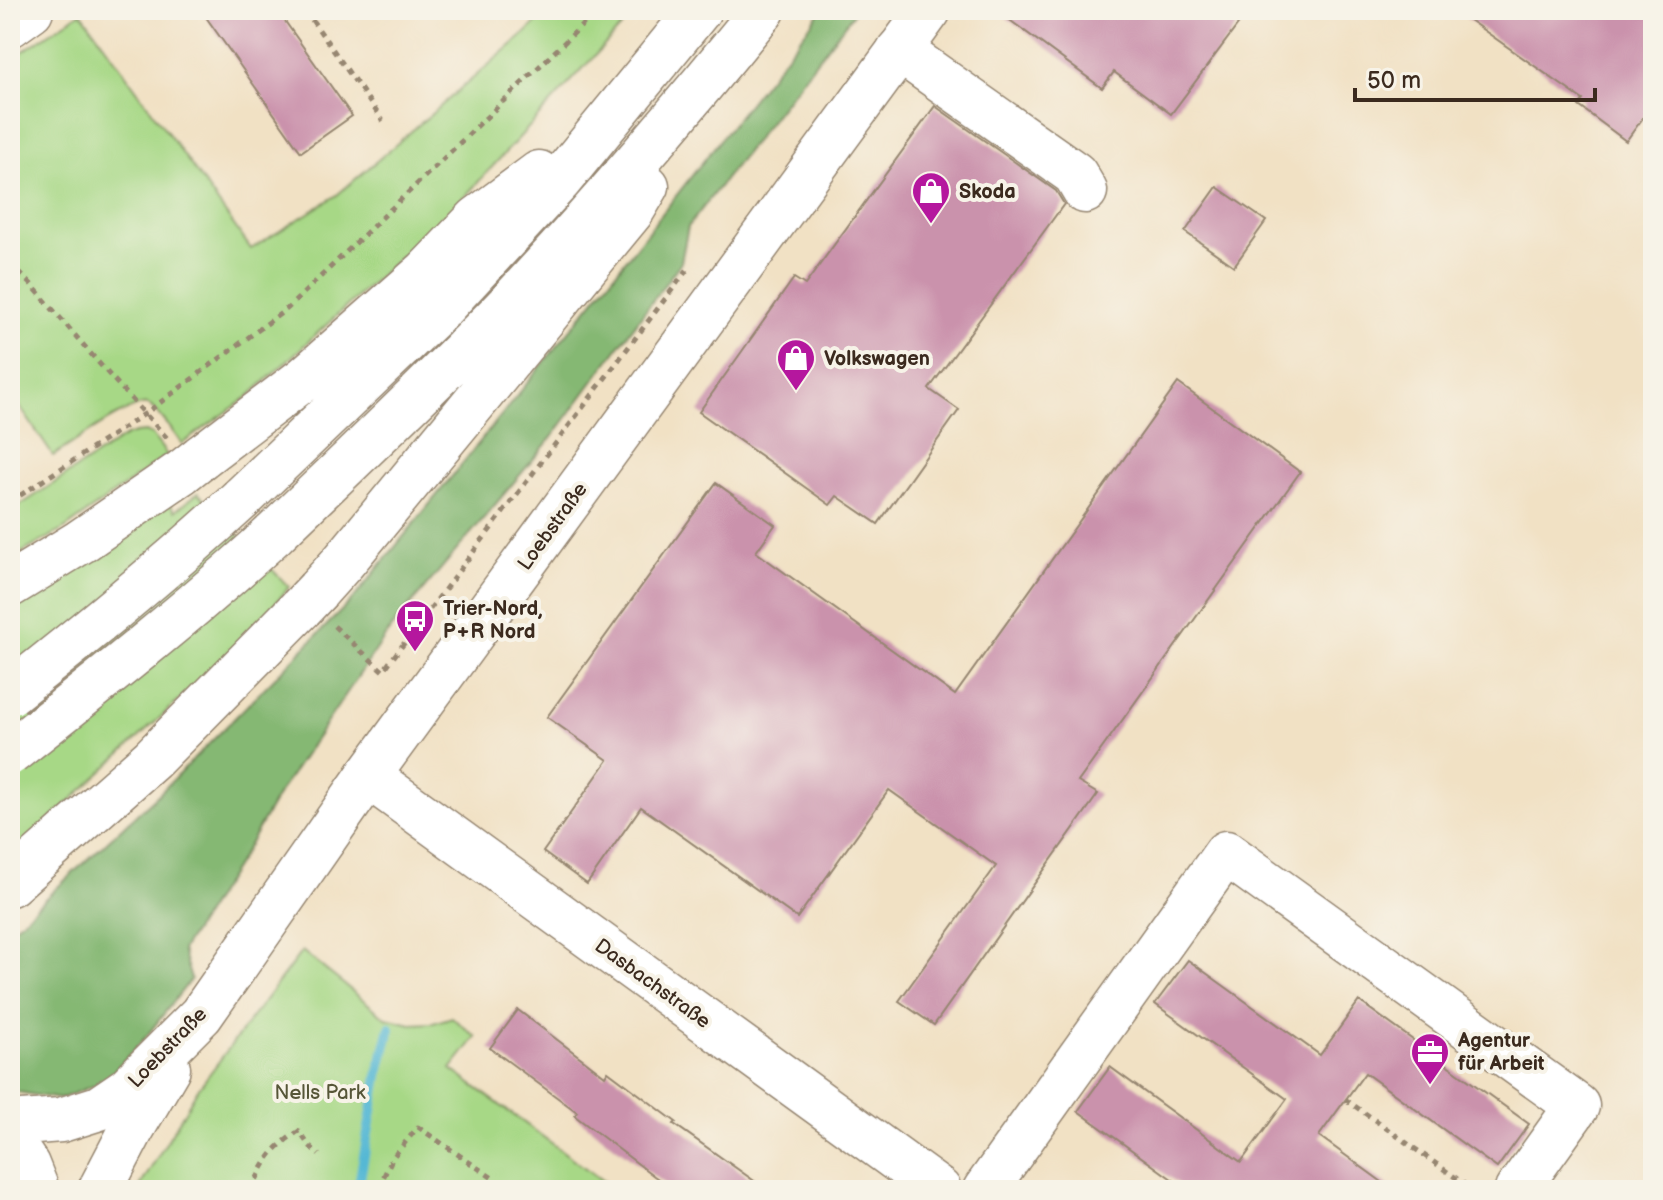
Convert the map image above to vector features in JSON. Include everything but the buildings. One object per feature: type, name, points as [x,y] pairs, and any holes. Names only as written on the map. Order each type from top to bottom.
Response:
[{"type":"main road","points":[[10,25],[31,10]]},
{"type":"main road","points":[[10,694],[203,534],[444,305],[559,181],[699,10]]},
{"type":"main road","points":[[10,753],[214,589],[444,369],[567,240],[763,10]]},
{"type":"main road","name":"Loebstraße","points":[[10,1124],[61,1120],[99,1108],[127,1089],[201,1015],[368,776],[929,10]]},
{"type":"main road","points":[[899,50],[1075,174],[1085,191]]},
{"type":"main road","points":[[10,884],[152,759],[344,561],[632,211],[707,79]]},
{"type":"main road","points":[[10,585],[80,542],[192,464],[305,378],[426,272],[477,219],[605,124]]},
{"type":"main road","name":"Dasbachstraße","points":[[368,776],[939,1190]]},
{"type":"main road","points":[[985,1190],[1226,853],[1577,1106],[1517,1190]]},
{"type":"main road","points":[[100,1190],[149,1098],[201,1015]]},
{"type":"main road","points":[[10,1140],[27,1165],[37,1190]]},
{"type":"path","points":[[305,10],[383,121]]},
{"type":"path","points":[[10,502],[146,413],[288,308],[598,10]]},
{"type":"path","points":[[383,671],[693,263]]},
{"type":"path","points":[[10,264],[146,413]]},
{"type":"path","points":[[1345,1099],[1473,1190]]},
{"type":"path","points":[[386,1189],[382,1180],[393,1157],[418,1127],[510,1190]]},
{"type":"path","points":[[251,1190],[267,1158],[299,1131],[319,1155]]},
{"type":"green space","points":[[549,10],[637,10],[457,205],[249,396],[182,444],[157,412],[148,405],[141,405],[116,416],[53,456],[10,392],[10,60],[81,12],[251,249],[337,195]]},
{"type":"green space","points":[[822,10],[856,10],[688,227],[681,262],[553,436],[391,628],[278,794],[182,950],[191,979],[145,1038],[105,1081],[60,1099],[10,1091],[10,931],[160,793],[354,598]]},
{"type":"green space","points":[[145,432],[152,435],[167,455],[66,528],[10,559],[10,512],[126,436]]},
{"type":"green space","points":[[198,493],[289,587],[249,635],[10,857],[10,606],[169,502],[175,511]]},
{"type":"green space","name":"Nells Park","points":[[302,951],[386,1018],[411,1024],[433,1023],[452,1017],[476,1037],[451,1069],[615,1190],[138,1190],[198,1089]]},
{"type":"waterway","points":[[358,1190],[378,1076],[390,1028]]},
{"type":"place","name":"Skoda","points":[[931,225]]},
{"type":"place","name":"Volkswagen","points":[[796,392]]},
{"type":"place","name":"Trier-Nord, P+R Nord","points":[[415,653]]},
{"type":"place","name":"Agentur für Arbeit","points":[[1430,1086]]}]
